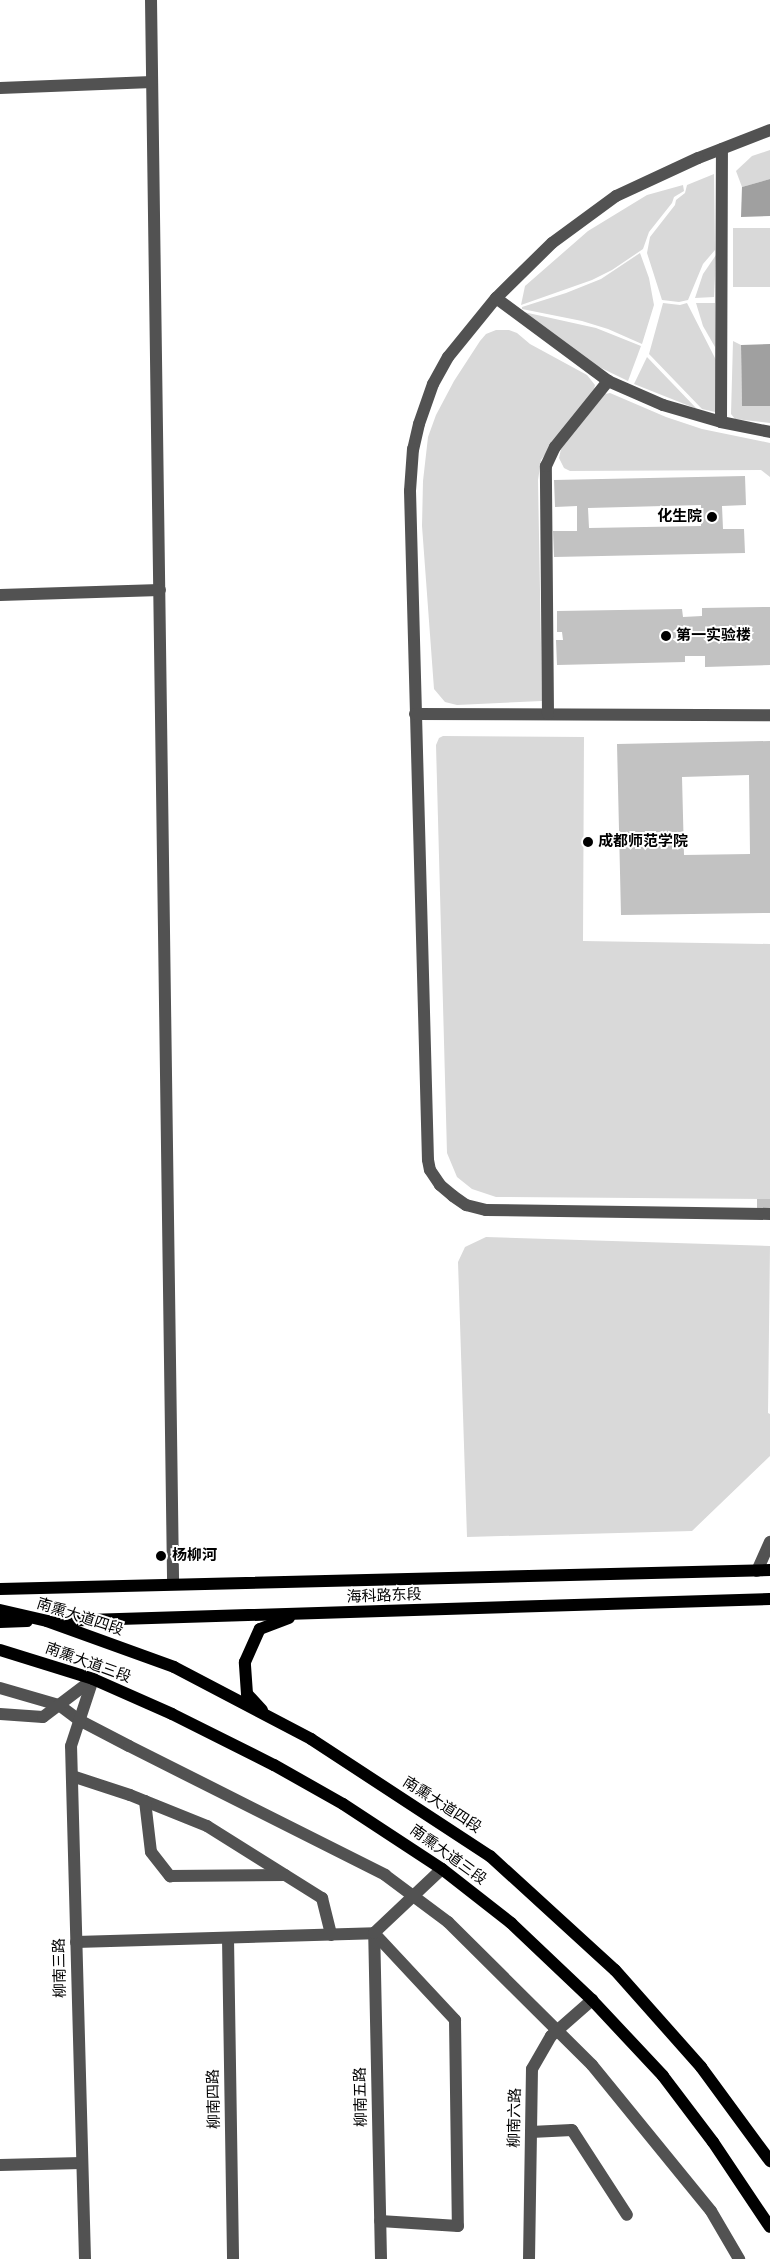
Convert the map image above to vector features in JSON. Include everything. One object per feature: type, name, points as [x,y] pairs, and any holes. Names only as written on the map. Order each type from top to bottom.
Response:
[{"type":"main road","name":"海科路东段","points":[[0,1589],[764,1570]]},
{"type":"main road","name":"海科路东段","points":[[0,1622],[297,1615],[770,1599]]},
{"type":"main road","name":"南熏大道四段","points":[[0,1610],[47,1621],[174,1667],[311,1739],[490,1856],[615,1970],[701,2067],[770,2161]]},
{"type":"main road","points":[[269,1717],[247,1694],[245,1662],[260,1629],[297,1615]]},
{"type":"main road","name":"南熏大道三段","points":[[0,1650],[93,1679],[172,1714],[274,1765],[343,1804],[442,1869],[511,1923],[592,2000],[663,2076],[713,2142],[770,2227]]},
{"type":"street","points":[[151,0],[173,1584]]},
{"type":"street","points":[[0,88],[152,82]]},
{"type":"street","points":[[770,130],[616,196],[552,244],[496,298],[448,357],[433,384],[418,424],[413,449],[410,505],[428,1160],[435,1179],[447,1192],[466,1205],[486,1210],[770,1214]]},
{"type":"street","points":[[721,422],[722,149]]},
{"type":"street","points":[[496,298],[608,381],[663,405],[721,422],[770,432]]},
{"type":"street","points":[[548,714],[546,466],[555,447],[608,381]]},
{"type":"street","points":[[0,595],[160,590]]},
{"type":"street","points":[[415,714],[770,714]]},
{"type":"street","points":[[764,1570],[770,1542]]},
{"type":"street","points":[[0,1714],[44,1717],[93,1679]]},
{"type":"street","name":"柳南三路","points":[[85,2259],[71,1746],[93,1679]]},
{"type":"street","points":[[0,1688],[59,1705],[80,1720],[385,1876],[448,1922],[592,2065],[711,2211],[739,2259]]},
{"type":"street","points":[[72,1776],[145,1801],[207,1826],[322,1898],[331,1935]]},
{"type":"street","points":[[145,1801],[151,1852],[170,1876],[285,1875]]},
{"type":"street","points":[[76,1942],[374,1933],[442,1869]]},
{"type":"street","points":[[374,1933],[455,2020],[458,2226],[380,2221]]},
{"type":"street","name":"柳南五路","points":[[374,1933],[381,2259]]},
{"type":"street","name":"柳南四路","points":[[228,1938],[233,2259]]},
{"type":"street","name":"柳南六路","points":[[528,2259],[532,2069],[551,2036],[592,2000]]},
{"type":"street","points":[[531,2132],[572,2130],[627,2215]]},
{"type":"street","points":[[0,2165],[82,2163]]},
{"type":"shaded area","points":[[770,150],[770,179],[742,187],[736,171],[752,156]]},
{"type":"shaded area","points":[[714,174],[715,250],[703,264],[688,300],[679,302],[662,300],[647,253],[650,237],[675,205],[676,200],[685,193],[687,185]]},
{"type":"shaded area","points":[[770,179],[770,216],[741,217],[742,187]]},
{"type":"shaded area","points":[[683,185],[684,191],[674,197],[672,203],[649,232],[643,249],[612,270],[592,280],[521,305],[525,286],[588,231],[647,195]]},
{"type":"shaded area","points":[[733,228],[770,228],[770,287],[733,287]]},
{"type":"shaded area","points":[[640,253],[649,278],[654,305],[642,344],[608,329],[582,321],[522,309],[522,307],[566,293],[601,279]]},
{"type":"shaded area","points":[[716,255],[714,297],[695,298],[703,274]]},
{"type":"shaded area","points":[[663,303],[680,305],[687,303],[716,360],[715,412],[702,409],[649,354]]},
{"type":"shaded area","points":[[696,303],[715,303],[715,347],[703,326]]},
{"type":"shaded area","points":[[519,311],[596,328],[641,346],[628,381],[595,365]]},
{"type":"shaded area","points":[[496,330],[509,330],[517,333],[530,344],[587,375],[595,385],[594,389],[541,460],[538,480],[542,701],[457,705],[445,702],[434,689],[422,526],[423,481],[428,437],[436,415],[454,381],[480,341],[486,334]]},
{"type":"shaded area","points":[[733,341],[741,345],[742,405],[770,406],[770,423],[735,419],[731,414]]},
{"type":"shaded area","points":[[770,344],[770,406],[742,406],[741,345]]},
{"type":"shaded area","points":[[647,357],[697,409],[634,384]]},
{"type":"shaded area","points":[[610,393],[666,417],[702,429],[770,443],[770,477],[761,470],[570,471],[564,468],[559,458],[561,449],[605,394]]},
{"type":"shaded area","points":[[443,736],[584,737],[583,941],[770,944],[770,1199],[496,1197],[472,1189],[457,1177],[447,1153],[436,745],[439,738]]},
{"type":"shaded area","points":[[486,1237],[770,1246],[768,1413],[770,1414],[770,1456],[692,1531],[467,1537],[458,1262],[465,1247]]},
{"type":"building","name":"化生院","points":[[745,476],[746,505],[722,506],[723,529],[744,529],[745,553],[554,557],[553,531],[577,531],[577,506],[555,507],[554,480]],"holes":[[[701,505],[701,526],[589,528],[588,508]]]},
{"type":"building","name":"第一实验楼","points":[[770,607],[770,665],[705,667],[705,656],[685,656],[685,662],[557,665],[556,640],[563,640],[562,632],[557,632],[557,611],[682,609],[683,617],[702,616],[702,608]]},
{"type":"building","points":[[770,741],[770,913],[621,915],[617,744]],"holes":[[[749,775],[750,854],[684,855],[682,777]]]},
{"type":"building","points":[[757,1199],[770,1199],[770,1208],[757,1208]]},
{"type":"place","name":"化生院","points":[[712,517]]},
{"type":"place","name":"第一实验楼","points":[[666,636]]},
{"type":"place","name":"成都师范学院","points":[[588,842]]},
{"type":"place","name":"杨柳河","points":[[161,1556]]}]
